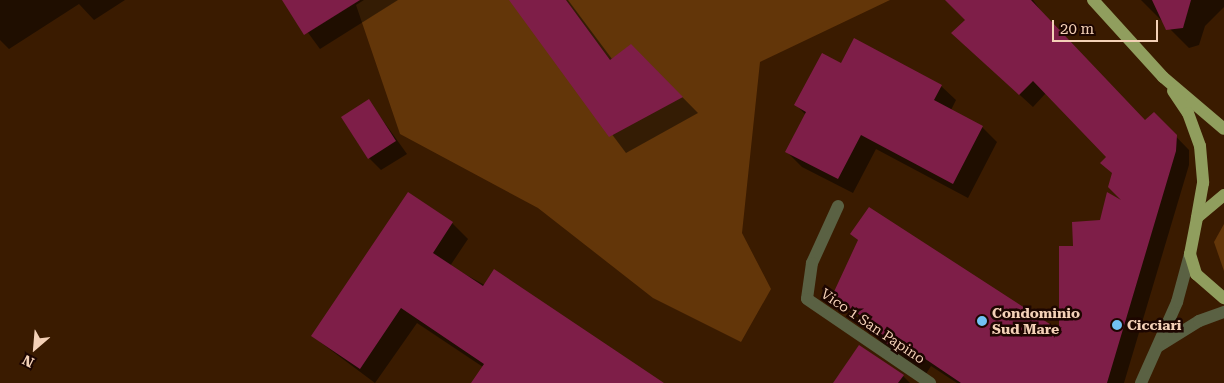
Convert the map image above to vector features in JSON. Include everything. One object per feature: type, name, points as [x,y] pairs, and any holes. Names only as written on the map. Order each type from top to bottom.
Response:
[{"type":"main road","points":[[1092,0],[1163,76],[1224,130]]},
{"type":"main road","points":[[1163,76],[1188,113],[1200,146],[1203,182],[1190,254],[1196,274],[1224,298]]},
{"type":"main road","points":[[1197,218],[1224,195]]},
{"type":"street","name":"Vico 1 San Papino","points":[[838,206],[812,263],[807,299],[930,383]]},
{"type":"street","points":[[1141,383],[1159,346],[1190,254]]},
{"type":"street","points":[[1159,346],[1199,321],[1224,312]]},
{"type":"shaded area","points":[[364,0],[890,0],[760,62],[742,233],[771,289],[741,342],[653,298],[538,208],[400,134],[356,5]]},
{"type":"shaded area","points":[[1224,224],[1224,271],[1214,242]]},
{"type":"building","points":[[282,0],[360,0],[304,35]]},
{"type":"building","points":[[509,0],[566,0],[610,60],[631,44],[683,97],[609,137]]},
{"type":"building","points":[[945,0],[1031,0],[1145,120],[1154,112],[1177,135],[1176,151],[1107,383],[961,383],[918,354],[913,361],[868,331],[873,324],[832,296],[858,240],[850,234],[869,207],[1059,330],[1059,246],[1073,246],[1072,222],[1100,220],[1107,192],[1121,200],[1108,187],[1112,173],[1100,163],[1106,157],[1033,81],[1019,95],[951,33],[965,20]]},
{"type":"building","points":[[1152,0],[1191,0],[1183,28],[1166,30]]},
{"type":"building","points":[[854,38],[942,85],[934,100],[983,126],[953,184],[861,135],[838,179],[785,152],[806,112],[794,105],[822,53],[841,63]]},
{"type":"building","points":[[369,99],[396,141],[368,159],[341,117]]},
{"type":"building","points":[[408,192],[453,222],[433,253],[483,286],[494,269],[664,383],[471,383],[484,364],[401,308],[360,369],[311,336]]},
{"type":"building","points":[[859,345],[904,375],[898,383],[833,383]]},
{"type":"place","name":"Condominio Sud Mare","points":[[982,321]]},
{"type":"place","name":"Cicciari","points":[[1117,325]]}]
